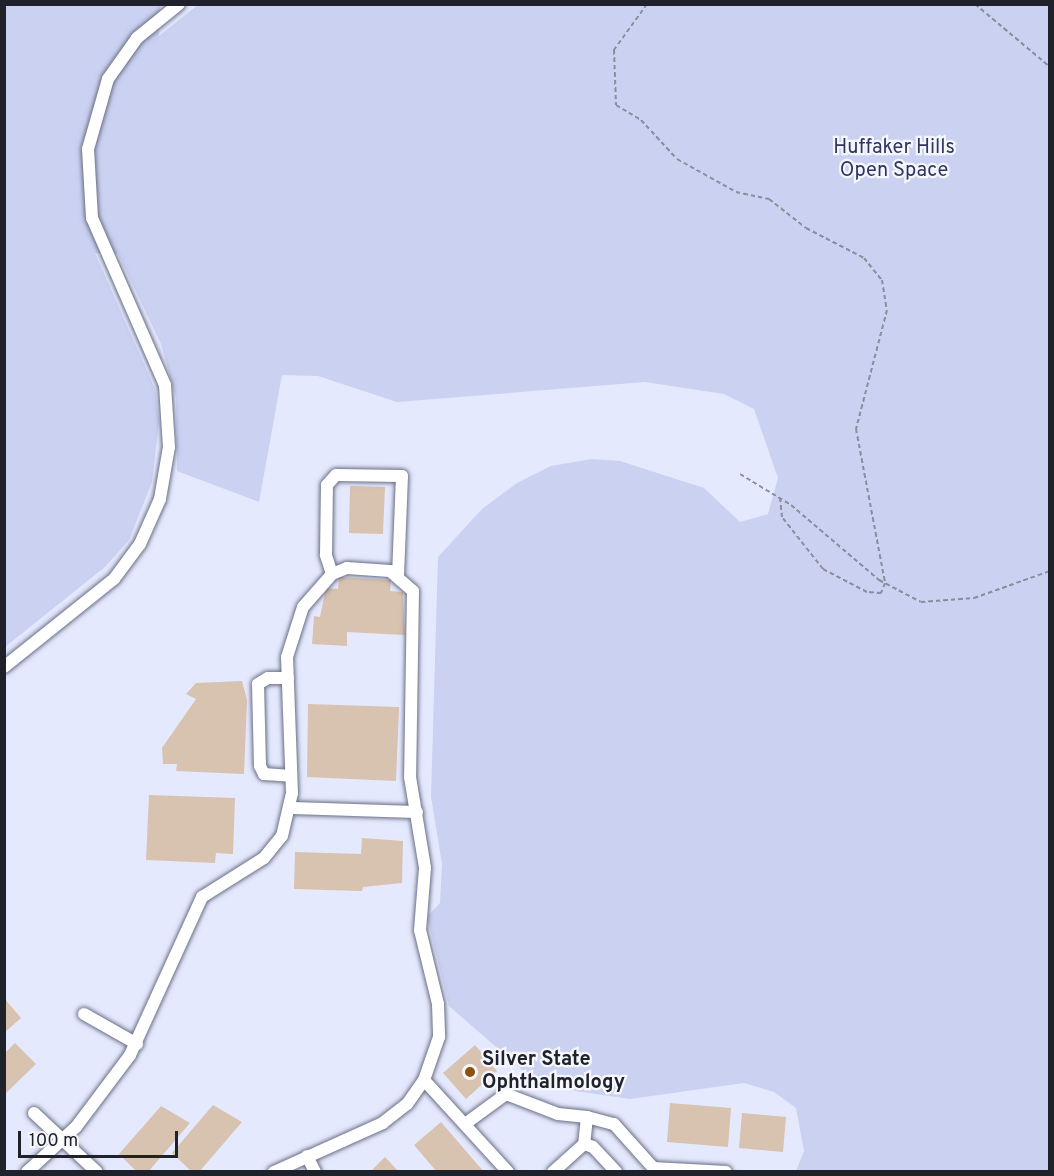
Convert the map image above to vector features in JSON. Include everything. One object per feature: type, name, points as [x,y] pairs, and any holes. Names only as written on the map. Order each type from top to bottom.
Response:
[{"type":"street","points":[[4,667],[114,579],[140,544],[160,499],[169,447],[165,385],[92,218],[88,149],[98,103],[113,71],[137,38],[179,4]]},
{"type":"street","points":[[332,574],[326,555],[327,485],[336,475],[402,476],[398,575]]},
{"type":"street","points":[[27,1172],[63,1140],[82,1119],[137,1044],[194,908],[211,888],[273,849],[291,808],[288,678],[291,636],[303,607],[332,574],[369,568],[398,575],[413,591],[410,777],[425,868],[420,930],[441,1019],[424,1080],[407,1104],[383,1123],[274,1172]]},
{"type":"street","points":[[288,678],[268,678],[258,684],[260,766],[264,774],[291,776]]},
{"type":"street","points":[[291,808],[417,812]]},
{"type":"street","points":[[84,1014],[137,1044]]},
{"type":"street","points":[[424,1080],[508,1172]]},
{"type":"street","points":[[465,1124],[500,1094],[558,1114],[587,1117],[614,1124],[655,1170],[726,1172]]},
{"type":"street","points":[[34,1113],[97,1172]]},
{"type":"street","points":[[553,1172],[584,1144],[587,1117]]},
{"type":"street","points":[[584,1144],[593,1147],[616,1172]]},
{"type":"street","points":[[307,1156],[315,1172]]},
{"type":"path","points":[[647,4],[614,50],[616,105],[708,178],[769,199],[879,272],[887,310],[856,429],[885,583]]},
{"type":"path","points":[[975,4],[1050,67]]},
{"type":"path","points":[[740,474],[780,499],[885,583],[937,603],[974,598],[1048,571]]},
{"type":"path","points":[[780,499],[782,517],[823,569],[875,594],[885,583]]},
{"type":"green space","name":"Huffaker Hills Open Space","points":[[199,4],[1049,5],[1049,1171],[796,1171],[804,1151],[796,1108],[774,1092],[744,1083],[630,1099],[541,1086],[449,1006],[427,917],[440,903],[442,864],[431,797],[438,557],[482,509],[517,483],[551,466],[592,459],[620,461],[704,488],[740,522],[768,514],[778,478],[754,409],[724,394],[645,382],[397,402],[318,376],[282,375],[259,502],[177,471],[176,398],[161,344],[118,254],[95,253],[155,389],[159,422],[152,482],[129,540],[105,567],[5,647],[5,5],[160,5],[159,36]]},
{"type":"building","points":[[350,486],[385,487],[383,534],[349,533]]},
{"type":"building","points":[[339,577],[391,580],[390,591],[403,592],[405,635],[347,632],[347,646],[312,644],[314,616],[320,617],[326,588],[338,589]]},
{"type":"building","points":[[242,681],[247,700],[244,774],[176,771],[177,764],[163,764],[162,748],[196,699],[186,694],[196,683]]},
{"type":"building","points":[[308,704],[399,707],[396,781],[307,777]]},
{"type":"building","points":[[149,795],[235,798],[233,854],[216,853],[215,863],[146,860]]},
{"type":"building","points":[[362,838],[403,841],[402,883],[363,887],[362,891],[294,889],[295,852],[361,854]]},
{"type":"building","points":[[4,998],[21,1018],[4,1033]]},
{"type":"building","points":[[15,1043],[36,1064],[4,1095],[4,1054]]},
{"type":"building","name":"Silver State Ophthalmology","points":[[475,1045],[497,1071],[466,1099],[443,1073]]},
{"type":"building","points":[[670,1103],[731,1108],[728,1147],[667,1142]]},
{"type":"building","points":[[213,1105],[242,1122],[199,1172],[191,1171],[172,1153]]},
{"type":"building","points":[[161,1106],[190,1123],[148,1172],[137,1172],[119,1154]]},
{"type":"building","points":[[742,1113],[786,1117],[783,1152],[739,1148]]},
{"type":"building","points":[[441,1122],[484,1172],[437,1172],[414,1145]]},
{"type":"building","points":[[385,1157],[399,1172],[370,1172]]},
{"type":"place","name":"Silver State Ophthalmology","points":[[470,1072]]}]
